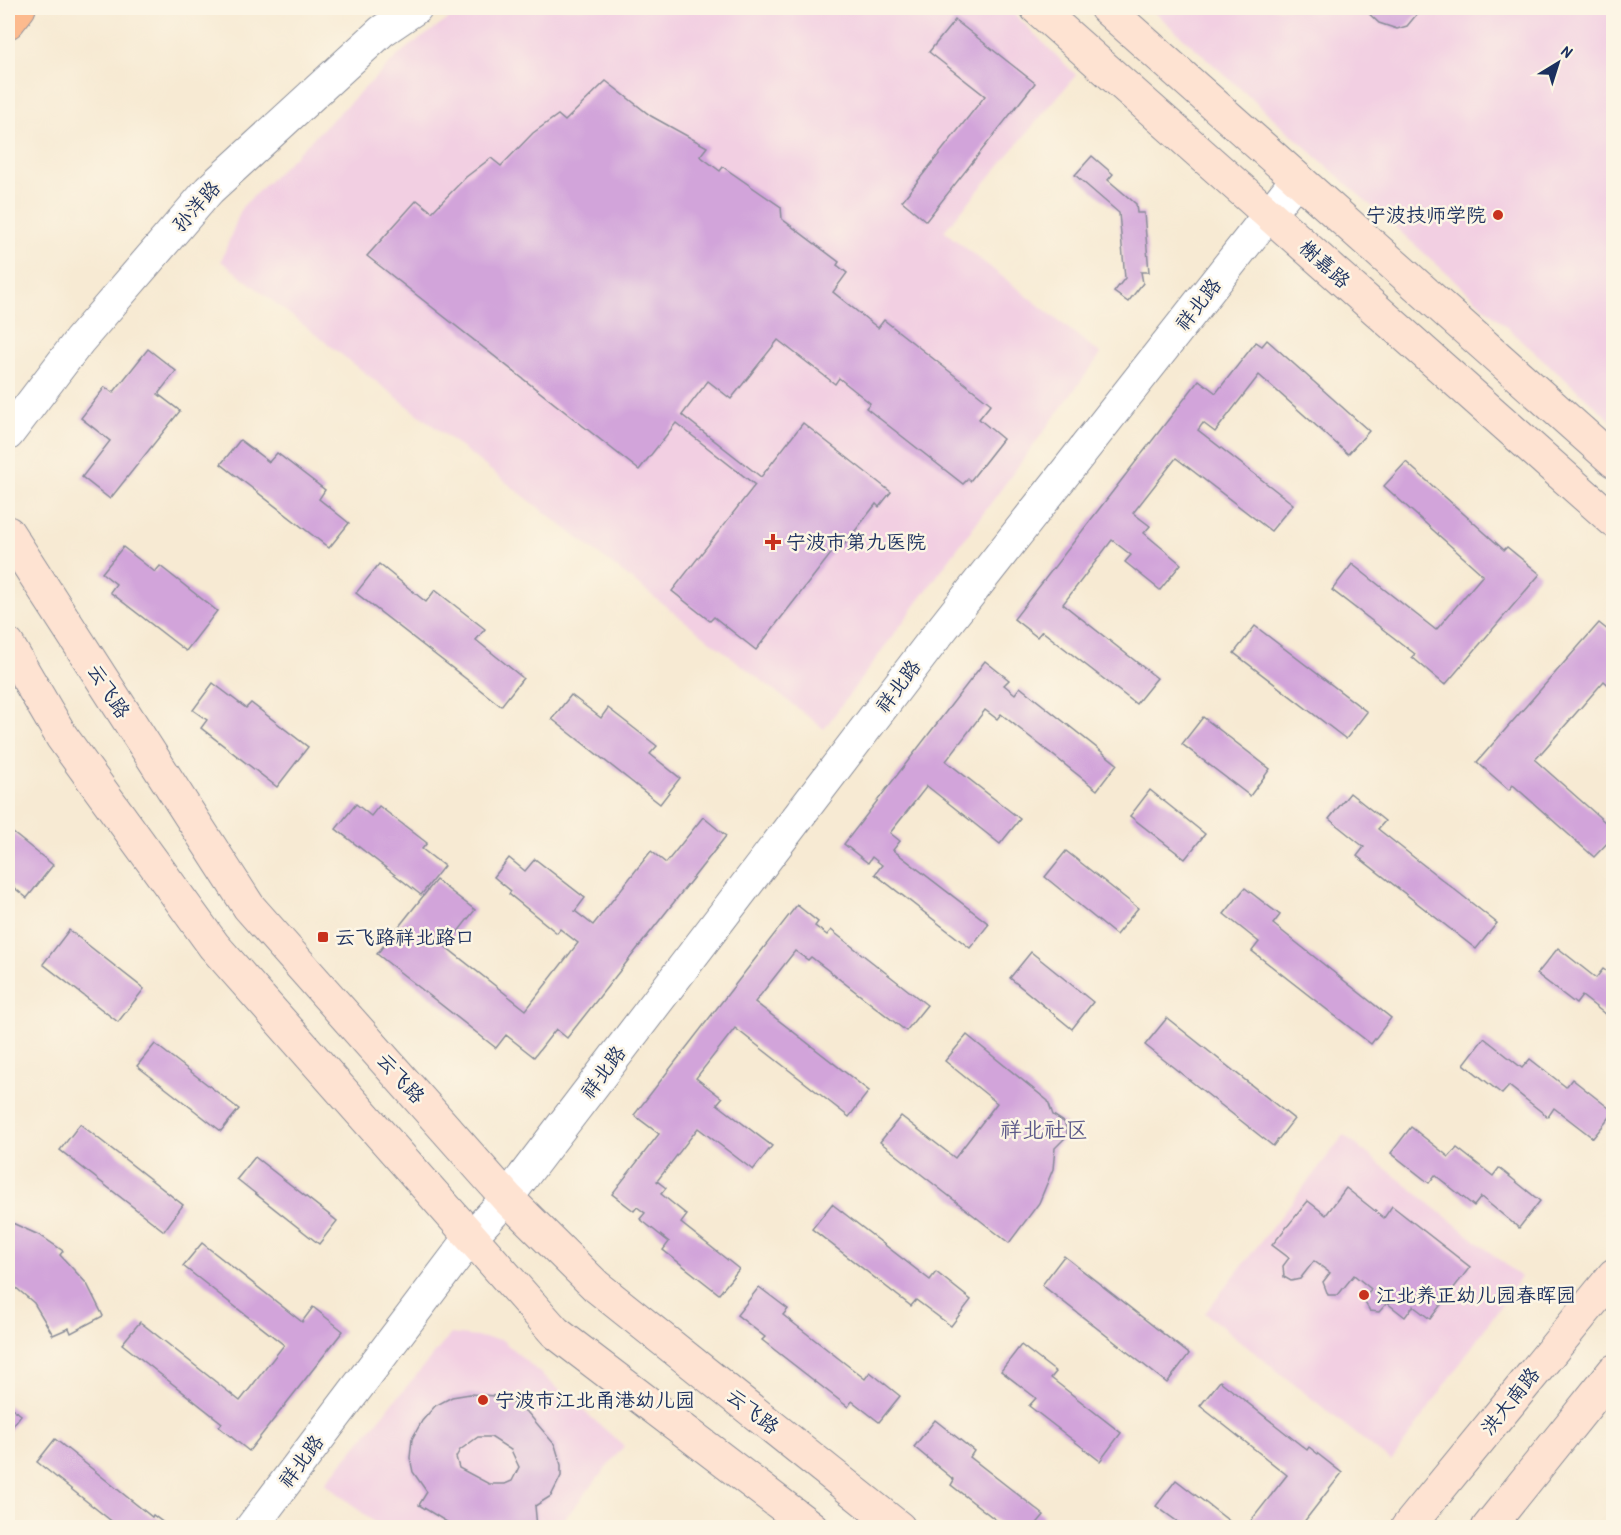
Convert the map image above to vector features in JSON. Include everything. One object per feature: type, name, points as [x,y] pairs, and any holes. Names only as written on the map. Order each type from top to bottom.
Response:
[{"type":"main road","points":[[8,22],[19,8]]},
{"type":"main road","name":"榭嘉路","points":[[1037,8],[1614,521]]},
{"type":"main road","points":[[1106,8],[1296,180],[1614,461]]},
{"type":"main road","name":"云飞路","points":[[8,533],[249,907],[507,1198],[596,1287],[899,1527]]},
{"type":"main road","points":[[8,645],[62,737],[214,945],[555,1332],[812,1527]]},
{"type":"main road","name":"洪大南路","points":[[1407,1527],[1614,1275]]},
{"type":"main road","points":[[1488,1527],[1614,1371]]},
{"type":"street","name":"孙洋路","points":[[8,434],[79,341],[208,190],[382,32],[416,8]]},
{"type":"street","name":"祥北路","points":[[271,1527],[477,1245],[507,1198],[924,653],[1296,180]]},
{"type":"street","name":"祥北路","points":[[251,1527],[477,1245]]},
{"type":"shaded area","name":"宁波市第九医院","points":[[465,8],[1008,8],[1076,75],[944,231],[1101,354],[824,729],[221,261],[242,207],[404,50]]},
{"type":"shaded area","name":"宁波技师学院","points":[[1150,8],[1613,8],[1613,422]]},
{"type":"shaded area","name":"江北养正幼儿园春晖园","points":[[1344,1135],[1521,1277],[1391,1462],[1205,1313]]},
{"type":"shaded area","name":"宁波市江北甬港幼儿园","points":[[451,1334],[502,1340],[624,1446],[558,1527],[380,1527],[325,1483]]},
{"type":"building","points":[[1363,8],[1422,8],[1407,26],[1397,29],[1379,23]]},
{"type":"building","points":[[955,20],[1035,83],[926,221],[902,201],[985,96],[929,52]]},
{"type":"building","points":[[606,81],[651,116],[707,147],[700,156],[720,171],[723,167],[781,207],[782,219],[839,262],[837,265],[847,273],[833,292],[878,328],[884,320],[991,404],[979,419],[1003,439],[970,481],[968,479],[963,484],[866,408],[870,403],[839,378],[835,384],[778,340],[731,399],[708,381],[682,415],[761,477],[803,423],[891,492],[879,507],[876,504],[841,549],[837,546],[756,650],[714,617],[710,621],[672,591],[755,485],[676,423],[639,470],[367,256],[417,200],[432,212],[466,177],[491,158],[501,166],[533,133],[558,115],[565,121]]},
{"type":"building","points":[[1092,156],[1113,174],[1108,180],[1136,204],[1137,213],[1144,213],[1149,272],[1141,272],[1143,283],[1128,302],[1114,292],[1125,278],[1119,213],[1075,175]]},
{"type":"building","points":[[1267,340],[1369,431],[1348,454],[1259,375],[1215,432],[1203,423],[1198,430],[1293,504],[1271,531],[1176,458],[1133,513],[1150,526],[1144,533],[1181,564],[1160,590],[1125,562],[1131,555],[1112,540],[1063,604],[1157,678],[1136,704],[1042,631],[1037,637],[1014,619],[1199,380],[1216,393],[1256,342],[1262,346]]},
{"type":"building","points":[[148,349],[176,371],[158,394],[180,411],[110,499],[82,477],[110,441],[81,418],[105,387],[113,393]]},
{"type":"building","points":[[240,440],[269,462],[277,453],[325,490],[319,499],[349,523],[329,548],[221,464]]},
{"type":"building","points":[[1406,462],[1504,550],[1507,547],[1540,574],[1445,685],[1412,657],[1415,654],[1332,590],[1352,564],[1436,630],[1483,575],[1384,486]]},
{"type":"building","points":[[123,547],[155,572],[160,566],[217,611],[186,651],[110,592],[116,584],[102,573]]},
{"type":"building","points":[[379,564],[426,602],[435,590],[485,629],[476,640],[523,678],[501,706],[356,593]]},
{"type":"building","points":[[1599,623],[1614,635],[1614,690],[1604,681],[1535,760],[1614,830],[1614,836],[1594,857],[1513,785],[1509,790],[1477,762]]},
{"type":"building","points":[[1255,626],[1367,712],[1346,739],[1234,653]]},
{"type":"building","points":[[985,661],[1009,680],[1004,685],[1015,694],[1020,687],[1117,764],[1097,790],[1001,714],[997,719],[985,710],[946,761],[1020,819],[1000,844],[927,786],[890,833],[900,841],[893,850],[989,924],[970,948],[875,874],[882,865],[872,857],[868,863],[844,844]]},
{"type":"building","points":[[213,683],[246,708],[251,703],[308,747],[277,787],[201,728],[207,720],[193,710]]},
{"type":"building","points":[[571,695],[601,718],[608,708],[657,746],[650,754],[680,778],[660,804],[552,719]]},
{"type":"building","points":[[1203,717],[1270,769],[1250,796],[1182,744]]},
{"type":"building","points":[[1150,790],[1205,834],[1185,859],[1130,816]]},
{"type":"building","points":[[1350,793],[1385,821],[1378,829],[1497,923],[1476,949],[1357,856],[1364,847],[1329,819]]},
{"type":"building","points":[[356,804],[371,816],[379,806],[427,843],[422,849],[444,866],[421,895],[336,829]]},
{"type":"building","points":[[703,817],[726,836],[567,1038],[556,1029],[534,1057],[506,1035],[496,1048],[377,954],[436,880],[475,910],[446,947],[526,1010],[578,943],[560,929],[557,933],[509,894],[511,891],[494,877],[509,858],[525,871],[535,859],[585,898],[575,911],[593,925],[651,851],[666,863]]},
{"type":"building","points":[[8,829],[53,865],[27,898],[8,883]]},
{"type":"building","points":[[1066,851],[1138,908],[1116,935],[1045,877]]},
{"type":"building","points":[[1245,888],[1280,915],[1273,924],[1391,1018],[1371,1044],[1252,951],[1259,942],[1224,914]]},
{"type":"building","points":[[797,905],[818,922],[815,926],[827,935],[831,930],[927,1005],[906,1031],[811,957],[808,960],[795,951],[755,1002],[869,1091],[849,1117],[735,1028],[696,1078],[722,1098],[717,1104],[772,1146],[753,1170],[698,1128],[657,1181],[666,1188],[661,1194],[687,1215],[681,1223],[739,1269],[719,1294],[663,1250],[669,1242],[640,1219],[645,1213],[637,1207],[634,1211],[612,1194],[659,1134],[634,1115]]},
{"type":"building","points":[[69,930],[144,989],[118,1022],[43,964]]},
{"type":"building","points":[[1558,948],[1596,978],[1603,969],[1614,977],[1614,1021],[1582,996],[1576,1004],[1537,974]]},
{"type":"building","points":[[1031,952],[1093,1002],[1072,1029],[1010,978]]},
{"type":"building","points":[[1167,1018],[1294,1119],[1273,1146],[1145,1045]]},
{"type":"building","points":[[967,1035],[1048,1101],[1053,1115],[1064,1122],[1067,1129],[1067,1136],[1055,1148],[1053,1169],[1039,1203],[1009,1243],[880,1142],[901,1116],[955,1158],[997,1103],[945,1061]]},
{"type":"building","points":[[1484,1038],[1522,1068],[1530,1059],[1566,1087],[1572,1079],[1614,1112],[1593,1138],[1554,1108],[1548,1117],[1509,1086],[1502,1094],[1464,1064]]},
{"type":"building","points":[[155,1044],[239,1109],[221,1131],[137,1066]]},
{"type":"building","points":[[80,1124],[183,1205],[164,1231],[60,1150]]},
{"type":"building","points":[[1411,1127],[1449,1157],[1457,1148],[1493,1176],[1499,1168],[1540,1201],[1519,1228],[1481,1197],[1474,1206],[1435,1175],[1429,1183],[1391,1153]]},
{"type":"building","points":[[255,1157],[337,1221],[319,1244],[237,1179]]},
{"type":"building","points":[[1346,1188],[1384,1218],[1392,1206],[1470,1267],[1430,1319],[1413,1306],[1405,1317],[1387,1303],[1379,1312],[1370,1311],[1364,1301],[1371,1289],[1354,1275],[1338,1295],[1328,1295],[1323,1282],[1330,1273],[1314,1261],[1300,1279],[1291,1281],[1284,1277],[1283,1266],[1289,1258],[1272,1245],[1308,1201],[1326,1215]]},
{"type":"building","points":[[832,1204],[930,1280],[936,1272],[971,1300],[951,1326],[916,1300],[911,1306],[812,1229]]},
{"type":"building","points":[[8,1221],[41,1236],[63,1251],[60,1255],[87,1284],[103,1316],[71,1333],[69,1328],[53,1335],[34,1303],[8,1281]]},
{"type":"building","points":[[202,1243],[302,1322],[313,1307],[343,1331],[249,1451],[219,1427],[222,1423],[122,1344],[140,1322],[240,1401],[284,1345],[183,1266]]},
{"type":"building","points":[[1064,1256],[1189,1354],[1167,1383],[1042,1285]]},
{"type":"building","points":[[759,1287],[788,1309],[783,1315],[865,1379],[870,1372],[900,1396],[879,1422],[852,1401],[848,1407],[762,1340],[765,1337],[737,1315]]},
{"type":"building","points":[[1021,1345],[1056,1372],[1051,1378],[1121,1433],[1100,1461],[1029,1406],[1036,1398],[1001,1371]]},
{"type":"building","points":[[1220,1381],[1307,1450],[1309,1447],[1342,1473],[1300,1527],[1246,1527],[1287,1475],[1200,1406]]},
{"type":"building","points":[[470,1394],[495,1396],[509,1401],[528,1413],[555,1445],[561,1465],[561,1476],[551,1496],[535,1506],[537,1527],[455,1527],[419,1505],[427,1492],[413,1472],[410,1458],[412,1439],[422,1421],[435,1406],[452,1397]],"holes":[[[478,1437],[491,1437],[511,1450],[519,1467],[512,1481],[505,1484],[489,1484],[459,1468],[456,1457],[460,1450]]]},
{"type":"building","points":[[8,1405],[21,1415],[8,1432]]},
{"type":"building","points":[[935,1420],[974,1451],[970,1457],[1044,1515],[1034,1527],[1005,1527],[951,1485],[954,1480],[914,1447]]},
{"type":"building","points":[[55,1439],[152,1517],[153,1515],[169,1527],[119,1527],[37,1462]]},
{"type":"building","points":[[1176,1480],[1237,1527],[1185,1527],[1156,1506]]},
{"type":"place","name":"宁波技师学院","points":[[1498,215]]},
{"type":"place","name":"宁波市第九医院","points":[[773,542]]},
{"type":"place","name":"云飞路祥北路口","points":[[323,937]]},
{"type":"place","name":"江北养正幼儿园春晖园","points":[[1364,1295]]},
{"type":"place","name":"宁波市江北甬港幼儿园","points":[[483,1400]]},
{"type":"district","name":"祥北社区","points":[[1044,1129]]}]
